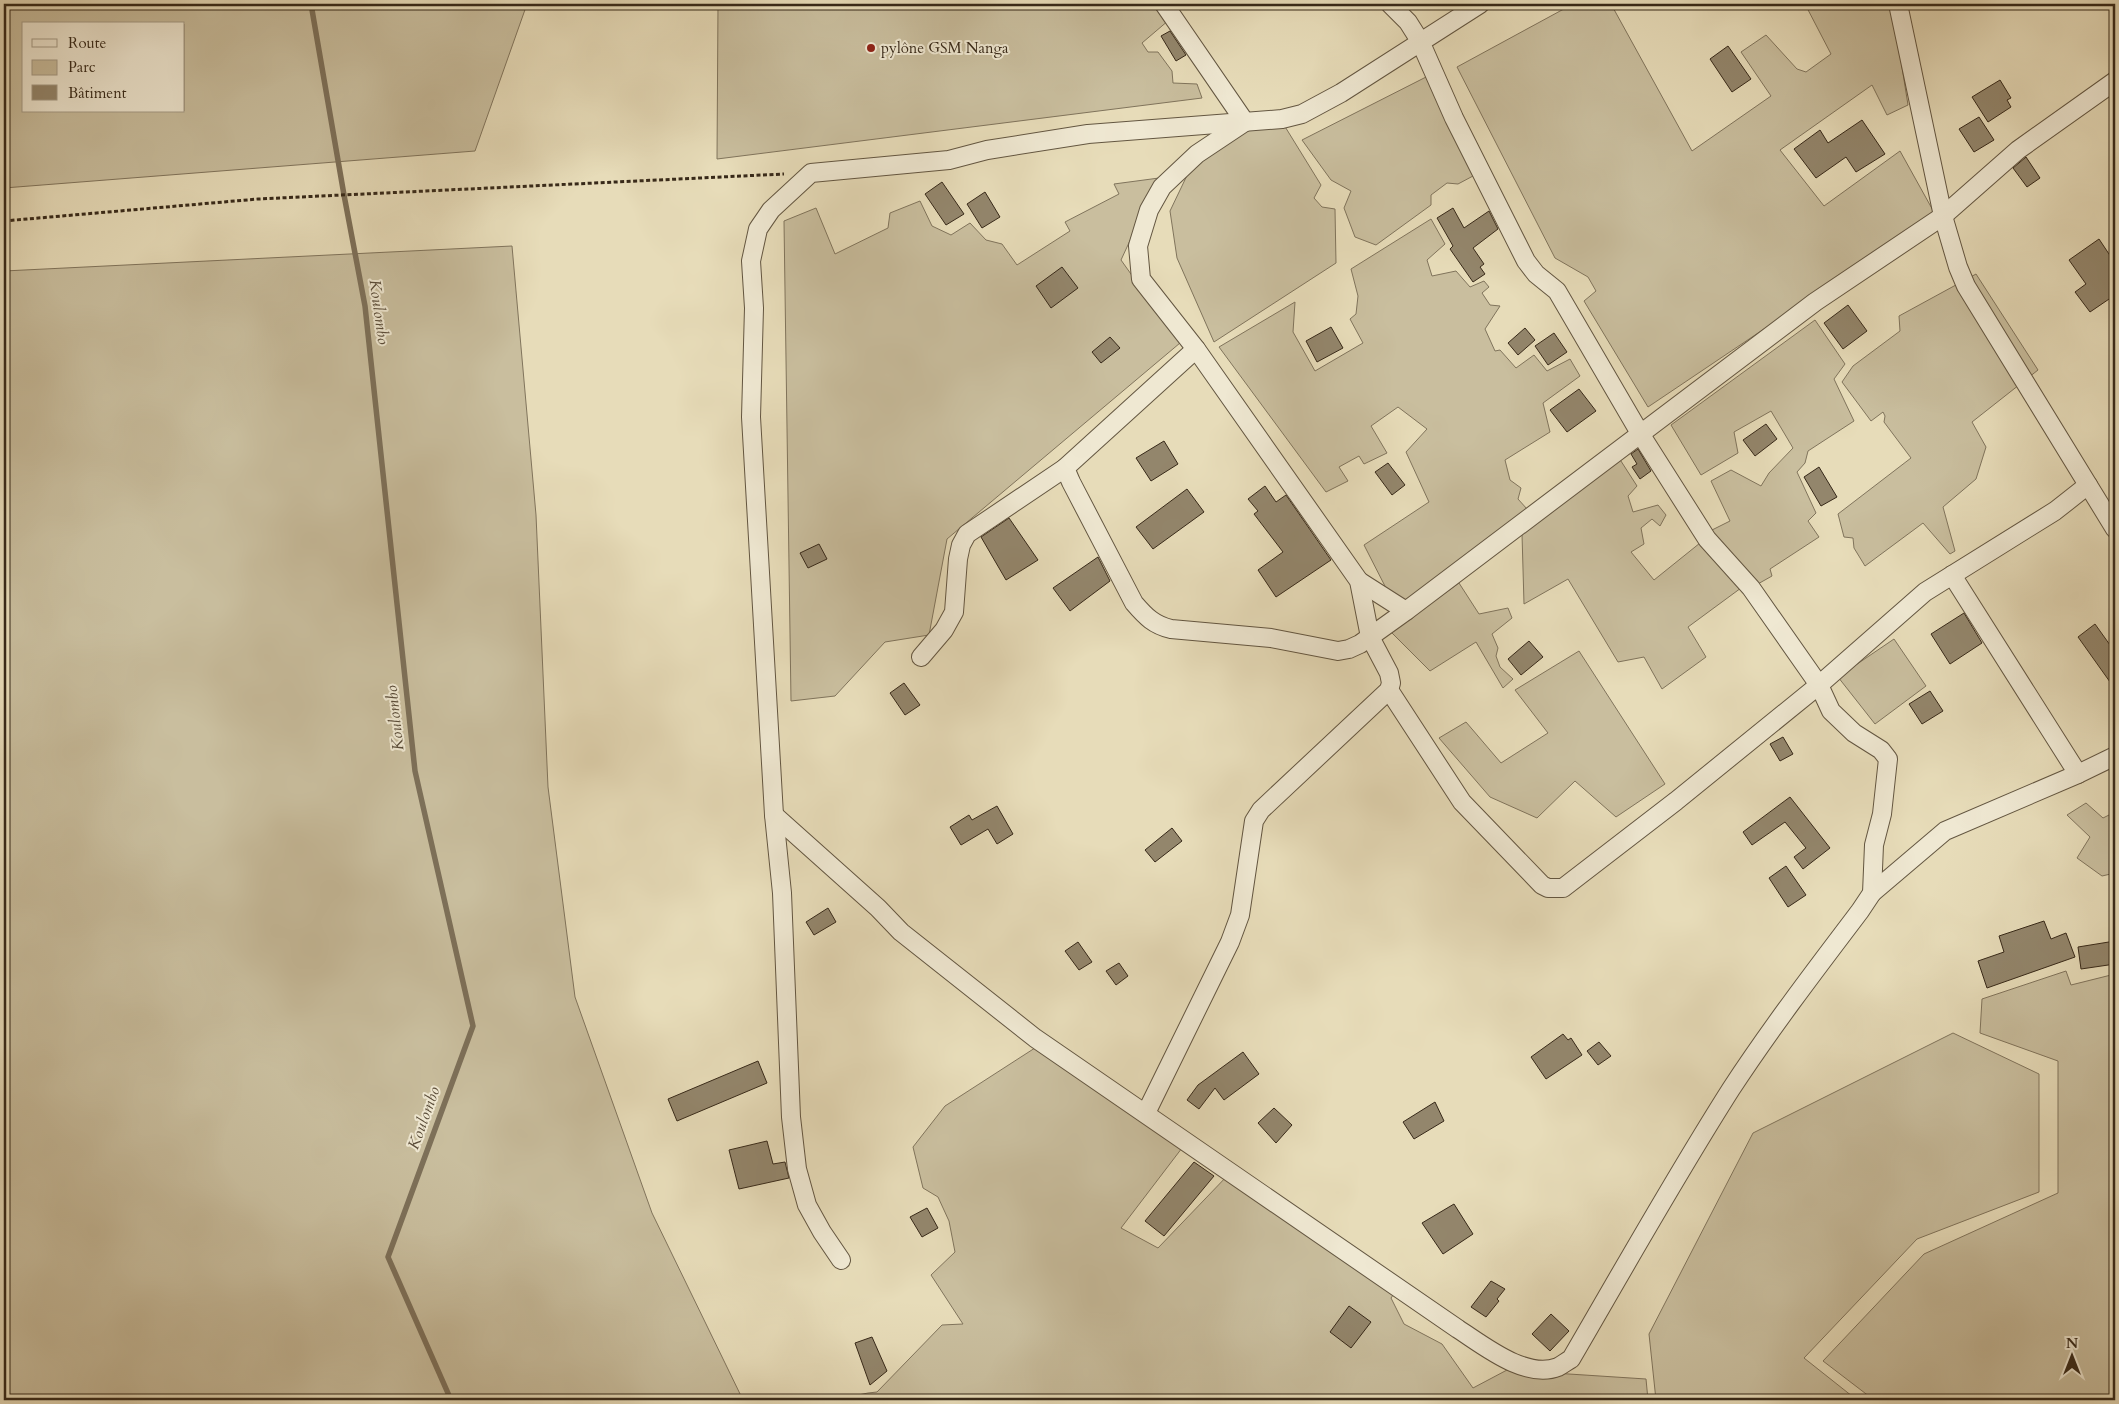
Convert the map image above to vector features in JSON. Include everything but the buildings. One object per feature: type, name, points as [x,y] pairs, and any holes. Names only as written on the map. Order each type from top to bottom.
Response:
[{"type":"street","points":[[1164,4],[1244,122]]},
{"type":"street","points":[[1390,4],[1408,22],[1420,41],[1450,110],[1526,261],[1536,274],[1557,291],[1641,435],[1707,539],[1745,580],[1819,685],[1831,711],[1854,734],[1881,750],[1888,759],[1882,814],[1874,845],[1872,893]]},
{"type":"street","points":[[840,1260],[807,1205],[797,1169],[791,1116],[782,893],[774,815],[751,417],[754,308],[751,261],[758,229],[771,210],[811,173],[948,160],[987,150],[1088,134],[1282,119],[1302,114],[1341,93],[1480,4]]},
{"type":"street","points":[[1898,4],[1942,216],[1958,267],[1966,286],[2115,529]]},
{"type":"street","points":[[1066,468],[1070,482],[1134,603],[1157,626],[1171,629],[1271,638],[1338,651],[1349,649],[1370,637],[1406,611],[1846,280],[1942,216],[2018,150],[2115,81]]},
{"type":"street","points":[[1146,1113],[1234,933],[1240,915],[1254,821],[1261,810],[1390,690],[1391,683],[1390,673],[1370,637],[1358,581],[1196,349],[1141,279],[1138,246],[1149,210],[1162,187],[1197,154],[1244,122]]},
{"type":"street","points":[[920,657],[944,630],[954,612],[958,559],[961,544],[967,534],[1066,468],[1196,349]]},
{"type":"street","points":[[1390,690],[1462,802],[1542,885],[1557,889],[1563,888],[1668,807],[1819,685],[1925,592],[2055,511],[2088,485]]},
{"type":"street","points":[[1952,575],[2078,774]]},
{"type":"street","points":[[1358,581],[1406,611]]},
{"type":"street","points":[[774,815],[878,908],[901,932],[1005,1015],[1502,1357],[1526,1367],[1542,1369],[1557,1367],[1571,1358],[1682,1168],[1731,1089],[1761,1044],[1872,893],[1945,831],[2078,774],[2115,756]]},
{"type":"path","points":[[4,221],[258,199],[811,173]]},
{"type":"green space","points":[[4,4],[527,4],[475,151],[4,188]]},
{"type":"green space","points":[[718,4],[1158,4],[1169,20],[1142,43],[1148,52],[1158,52],[1172,71],[1173,83],[1197,84],[1202,98],[717,159]]},
{"type":"green space","points":[[1573,4],[1611,4],[1692,151],[1771,96],[1741,52],[1766,35],[1797,69],[1806,72],[1831,54],[1805,4],[1892,4],[1908,105],[1887,115],[1872,85],[1780,150],[1824,206],[1900,151],[1935,214],[1648,407],[1584,301],[1596,291],[1588,277],[1555,258],[1457,67]]},
{"type":"green space","points":[[1428,76],[1473,176],[1458,184],[1447,183],[1431,195],[1431,205],[1376,245],[1355,237],[1344,208],[1351,191],[1331,180],[1302,140]]},
{"type":"green space","points":[[1284,125],[1321,185],[1314,198],[1322,207],[1335,209],[1336,263],[1214,342],[1177,258],[1170,211],[1192,165],[1252,127]]},
{"type":"green space","points":[[1159,178],[1121,260],[1180,343],[947,539],[929,635],[885,642],[835,696],[791,701],[784,221],[816,208],[835,254],[888,228],[890,213],[920,201],[932,226],[951,235],[970,223],[986,240],[1002,244],[1017,265],[1070,231],[1065,222],[1119,194],[1114,184]]},
{"type":"green space","points":[[1431,219],[1445,244],[1427,260],[1432,276],[1456,271],[1470,287],[1484,281],[1489,287],[1482,293],[1490,305],[1500,306],[1485,329],[1495,351],[1500,350],[1516,368],[1534,355],[1547,371],[1570,359],[1580,376],[1543,403],[1550,432],[1505,460],[1510,480],[1521,488],[1518,499],[1527,509],[1405,603],[1388,592],[1364,545],[1429,502],[1406,452],[1427,429],[1398,407],[1371,426],[1387,453],[1364,464],[1359,456],[1339,467],[1348,481],[1326,492],[1219,347],[1295,302],[1293,332],[1315,371],[1363,343],[1350,319],[1356,314],[1358,296],[1351,269]]},
{"type":"green space","points":[[512,246],[536,515],[548,787],[575,997],[652,1213],[743,1400],[4,1400],[4,271]]},
{"type":"green space","points":[[1976,274],[2038,370],[1972,422],[1986,447],[1976,479],[1943,507],[1955,551],[1950,554],[1923,523],[1865,566],[1854,548],[1853,538],[1844,537],[1838,514],[1911,458],[1884,422],[1885,416],[1883,412],[1871,421],[1842,382],[1853,366],[1900,331],[1899,316]]},
{"type":"green space","points":[[1815,320],[1845,364],[1834,379],[1854,421],[1808,451],[1805,463],[1797,472],[1816,513],[1808,521],[1819,537],[1770,569],[1772,576],[1756,585],[1710,531],[1730,521],[1711,481],[1731,470],[1761,486],[1769,473],[1793,448],[1771,411],[1734,432],[1738,453],[1701,475],[1671,425]]},
{"type":"green space","points":[[1619,458],[1637,486],[1628,496],[1633,512],[1658,505],[1666,515],[1660,526],[1652,519],[1641,528],[1644,544],[1631,552],[1654,580],[1700,543],[1741,588],[1688,627],[1706,657],[1662,689],[1644,657],[1618,662],[1568,579],[1524,604],[1522,534]]},
{"type":"green space","points":[[1459,583],[1479,614],[1508,608],[1512,618],[1492,634],[1498,648],[1496,656],[1500,667],[1513,679],[1503,688],[1476,642],[1430,671],[1391,632]]},
{"type":"green space","points":[[1894,639],[1926,686],[1875,724],[1838,677]]},
{"type":"green space","points":[[1579,651],[1665,784],[1616,817],[1575,781],[1537,818],[1490,797],[1439,738],[1466,722],[1501,763],[1548,733],[1515,690]]},
{"type":"green space","points":[[2086,803],[2103,818],[2115,812],[2115,873],[2102,876],[2077,858],[2090,837],[2067,815]]},
{"type":"green space","points":[[2066,971],[2071,985],[2115,974],[2115,1400],[1874,1400],[1823,1361],[1924,1254],[2058,1193],[2058,1061],[1980,1033],[1982,999]]},
{"type":"green space","points":[[1953,1033],[2039,1074],[2039,1192],[1917,1239],[1804,1358],[1857,1400],[1656,1400],[1649,1334],[1753,1133]]},
{"type":"green space","points":[[1038,1046],[1182,1148],[1121,1228],[1158,1248],[1229,1174],[1396,1291],[1391,1298],[1404,1324],[1442,1344],[1473,1388],[1507,1370],[1646,1379],[1648,1400],[834,1400],[877,1392],[942,1325],[963,1324],[931,1275],[955,1252],[949,1221],[938,1197],[923,1188],[913,1147],[945,1106]]},
{"type":"waterway","name":"Koulombo","points":[[311,4],[365,306],[415,771],[473,1026],[388,1257],[451,1400]]},
{"type":"place","name":"pylône GSM Nanga","points":[[871,48]]}]
